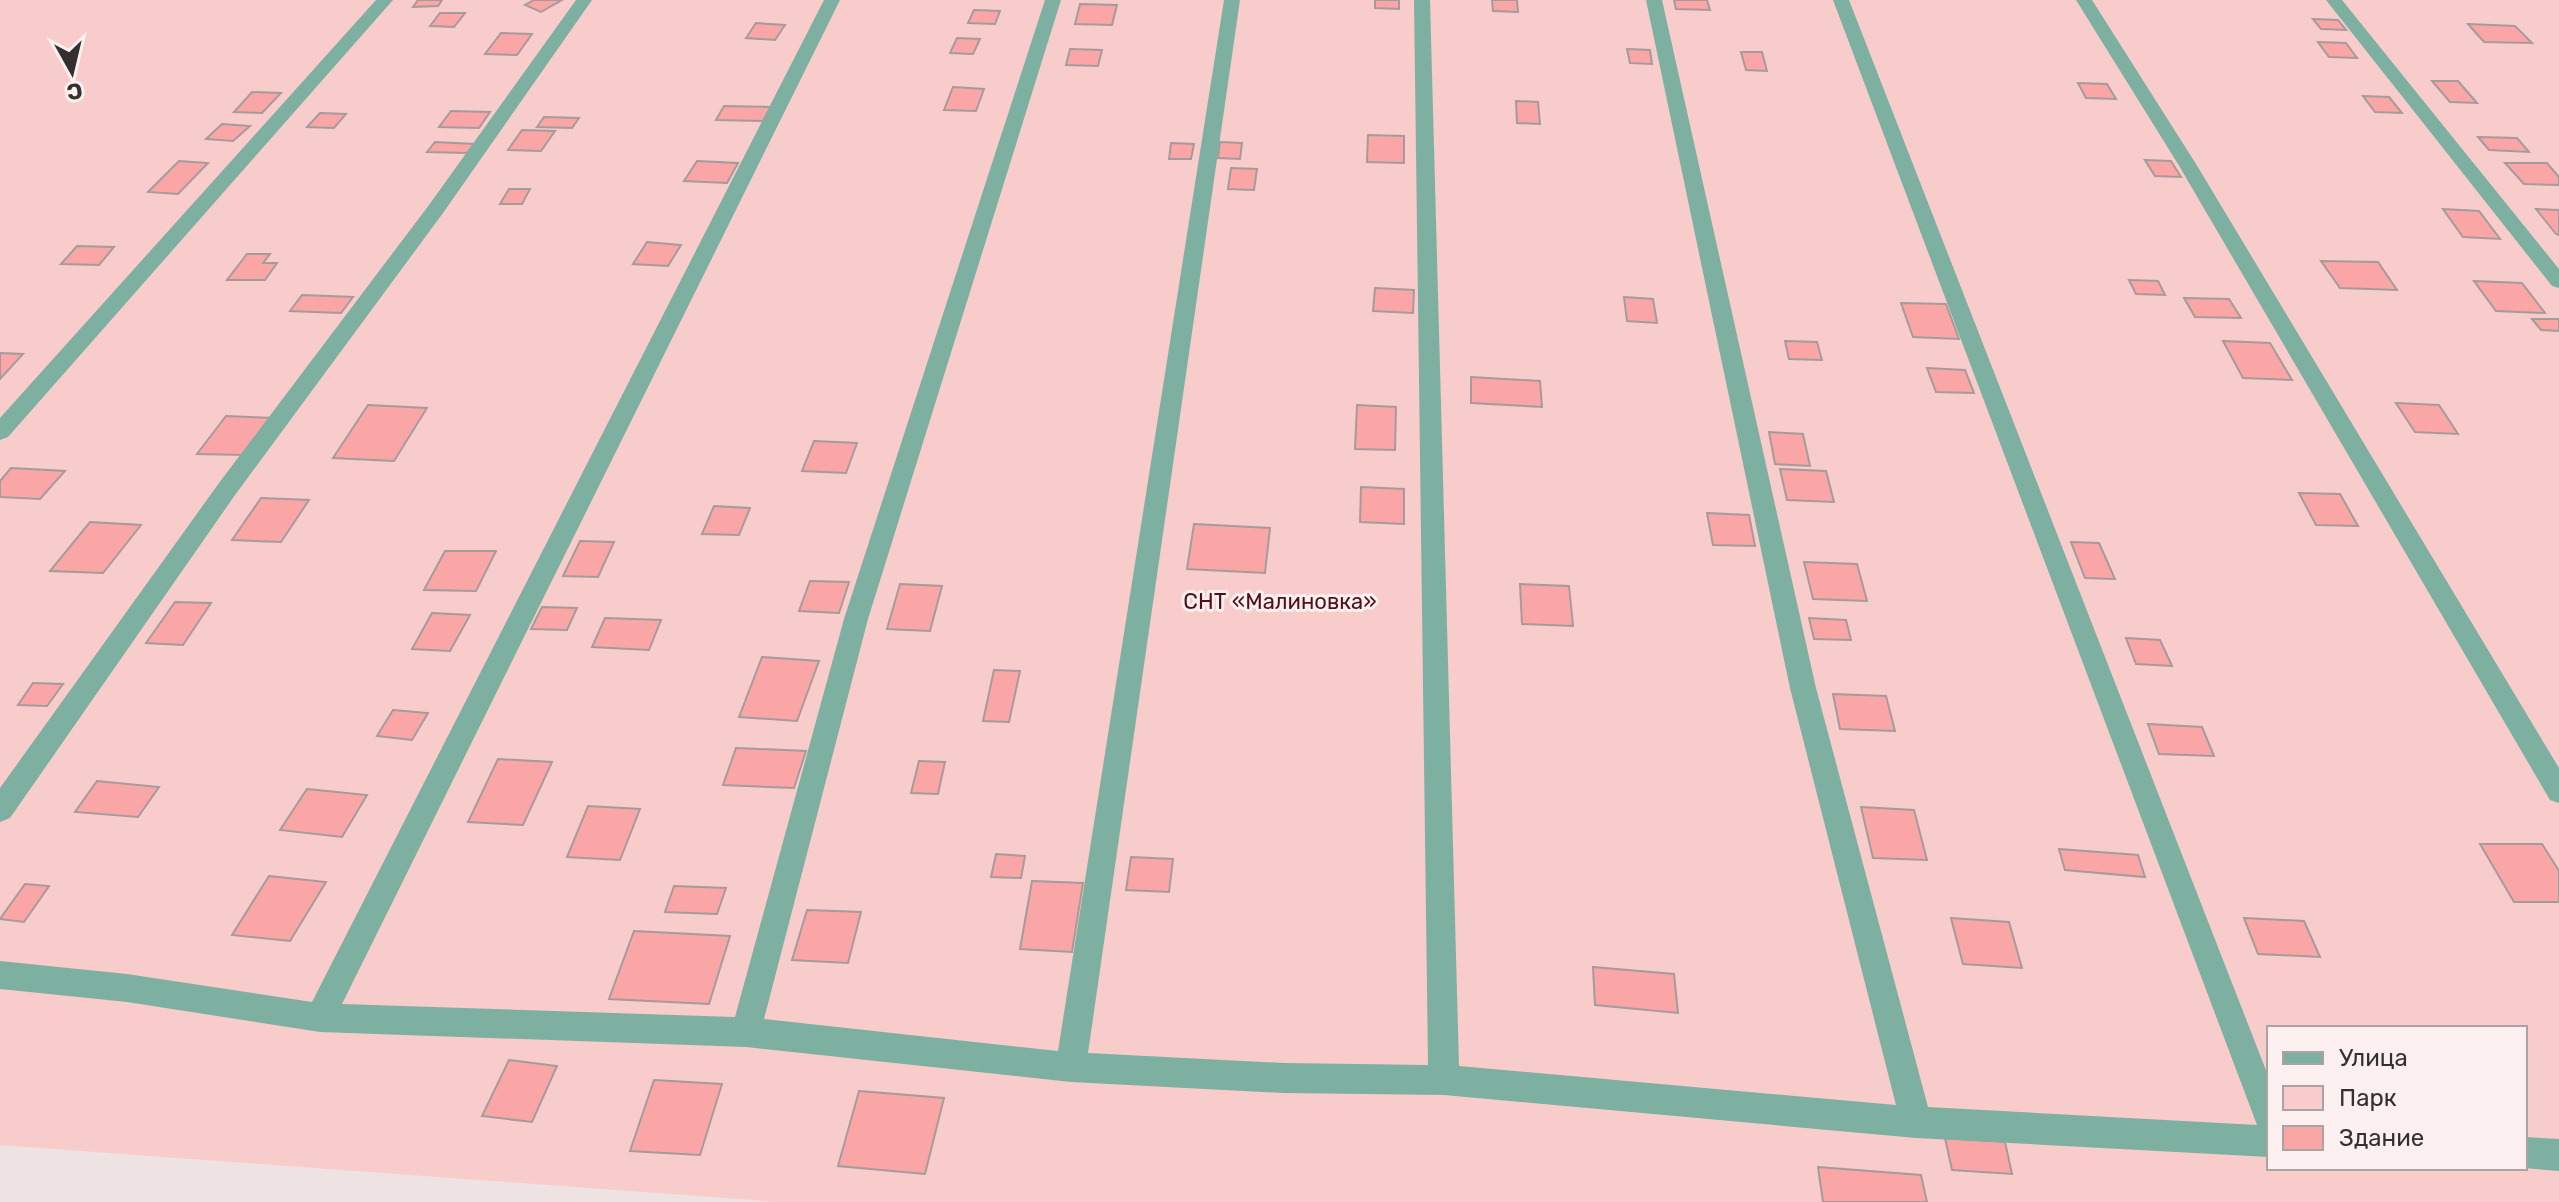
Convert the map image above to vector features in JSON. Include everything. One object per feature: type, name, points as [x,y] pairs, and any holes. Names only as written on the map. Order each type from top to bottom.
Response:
[{"type":"street","points":[[0,432],[345,49],[385,0]]},
{"type":"street","points":[[0,810],[227,489],[436,209],[584,0]]},
{"type":"street","points":[[320,1018],[832,0]]},
{"type":"street","points":[[746,1032],[856,619],[1053,0]]},
{"type":"street","points":[[1071,1067],[1118,727],[1172,374],[1194,261],[1232,0]]},
{"type":"street","points":[[1422,0],[1444,1080]]},
{"type":"street","points":[[1654,0],[1803,688],[1916,1122]]},
{"type":"street","points":[[1841,0],[2142,797],[2267,1112]]},
{"type":"street","points":[[2084,0],[2187,164],[2559,792]]},
{"type":"street","points":[[2334,0],[2559,282]]},
{"type":"street","points":[[0,975],[127,988],[320,1018],[746,1032],[1071,1067],[1284,1078],[1444,1080],[1916,1122],[2267,1141]]},
{"type":"street","points":[[2527,1153],[2559,1155]]},
{"type":"green space","name":"СНТ «Малиновка»","points":[[0,0],[2559,0],[2559,1202],[780,1202],[0,1145]]},
{"type":"building","points":[[418,0],[442,0],[438,6],[413,7]]},
{"type":"building","points":[[534,0],[562,0],[541,12],[525,5]]},
{"type":"building","points":[[1375,0],[1399,0],[1399,9],[1375,8]]},
{"type":"building","points":[[1492,0],[1517,0],[1518,12],[1493,11]]},
{"type":"building","points":[[1674,0],[1707,0],[1710,10],[1676,9]]},
{"type":"building","points":[[1080,4],[1117,5],[1112,25],[1075,24]]},
{"type":"building","points":[[974,10],[1000,11],[995,24],[968,23]]},
{"type":"building","points":[[440,13],[465,13],[454,27],[430,26]]},
{"type":"building","points":[[2313,19],[2338,20],[2346,30],[2321,29]]},
{"type":"building","points":[[756,23],[785,25],[775,40],[746,38]]},
{"type":"building","points":[[2468,24],[2515,26],[2532,43],[2484,42]]},
{"type":"building","points":[[501,33],[532,34],[517,55],[485,54]]},
{"type":"building","points":[[957,38],[980,39],[973,54],[950,53]]},
{"type":"building","points":[[2318,42],[2346,43],[2357,58],[2329,57]]},
{"type":"building","points":[[1070,49],[1102,50],[1098,66],[1066,65]]},
{"type":"building","points":[[1627,49],[1650,50],[1652,64],[1630,63]]},
{"type":"building","points":[[1741,52],[1762,52],[1767,71],[1746,70]]},
{"type":"building","points":[[2432,81],[2458,81],[2477,103],[2450,102]]},
{"type":"building","points":[[2078,83],[2107,84],[2116,99],[2086,98]]},
{"type":"building","points":[[953,87],[984,89],[976,111],[944,110]]},
{"type":"building","points":[[252,92],[281,93],[262,113],[234,112]]},
{"type":"building","points":[[2363,96],[2389,97],[2402,113],[2375,112]]},
{"type":"building","points":[[1516,101],[1538,102],[1540,124],[1517,123]]},
{"type":"building","points":[[724,106],[771,107],[763,121],[716,120]]},
{"type":"building","points":[[451,111],[490,112],[479,128],[439,127]]},
{"type":"building","points":[[320,113],[346,114],[334,128],[307,127]]},
{"type":"building","points":[[544,117],[579,118],[572,128],[537,127]]},
{"type":"building","points":[[222,124],[250,126],[233,141],[206,139]]},
{"type":"building","points":[[522,130],[555,131],[541,151],[508,150]]},
{"type":"building","points":[[1368,135],[1404,136],[1404,163],[1367,162]]},
{"type":"building","points":[[2478,137],[2517,138],[2529,152],[2489,150]]},
{"type":"building","points":[[435,142],[474,144],[467,153],[427,152]]},
{"type":"building","points":[[1220,142],[1242,143],[1240,159],[1218,158]]},
{"type":"building","points":[[1171,143],[1194,144],[1191,159],[1169,159]]},
{"type":"building","points":[[2145,160],[2171,161],[2181,177],[2155,176]]},
{"type":"building","points":[[179,161],[208,163],[178,194],[148,192]]},
{"type":"building","points":[[697,161],[738,163],[727,183],[684,181]]},
{"type":"building","points":[[2505,163],[2547,163],[2559,177],[2559,185],[2524,184]]},
{"type":"building","points":[[1231,168],[1257,169],[1254,190],[1228,189]]},
{"type":"building","points":[[509,189],[530,189],[522,204],[500,204]]},
{"type":"building","points":[[2443,209],[2479,211],[2500,239],[2463,237]]},
{"type":"building","points":[[2536,209],[2559,210],[2559,235],[2556,234]]},
{"type":"building","points":[[647,242],[681,245],[668,266],[633,264]]},
{"type":"building","points":[[77,246],[114,247],[99,265],[61,264]]},
{"type":"building","points":[[247,254],[270,254],[263,263],[277,263],[265,280],[227,280]]},
{"type":"building","points":[[2321,261],[2378,262],[2397,290],[2340,288]]},
{"type":"building","points":[[2129,280],[2158,281],[2165,295],[2136,294]]},
{"type":"building","points":[[2474,281],[2522,283],[2545,313],[2496,311]]},
{"type":"building","points":[[1375,288],[1414,290],[1413,313],[1373,311]]},
{"type":"building","points":[[302,295],[353,297],[341,313],[290,311]]},
{"type":"building","points":[[1624,297],[1653,299],[1657,323],[1627,321]]},
{"type":"building","points":[[2184,298],[2229,299],[2241,318],[2195,317]]},
{"type":"building","points":[[1901,303],[1946,304],[1959,339],[1913,337]]},
{"type":"building","points":[[2532,319],[2559,319],[2559,331],[2541,330]]},
{"type":"building","points":[[1785,341],[1817,342],[1822,360],[1789,359]]},
{"type":"building","points":[[2223,341],[2270,343],[2292,380],[2243,378]]},
{"type":"building","points":[[0,353],[23,354],[0,379]]},
{"type":"building","points":[[1927,368],[1965,370],[1974,393],[1936,392]]},
{"type":"building","points":[[1471,377],[1540,381],[1542,407],[1471,403]]},
{"type":"building","points":[[2396,403],[2439,405],[2458,434],[2415,432]]},
{"type":"building","points":[[368,405],[427,408],[394,461],[333,458]]},
{"type":"building","points":[[1357,405],[1396,407],[1395,450],[1355,449]]},
{"type":"building","points":[[226,416],[274,418],[247,455],[197,454]]},
{"type":"building","points":[[1769,432],[1803,434],[1810,466],[1775,464]]},
{"type":"building","points":[[814,441],[857,443],[846,473],[802,471]]},
{"type":"building","points":[[11,468],[65,471],[40,499],[0,497],[0,481]]},
{"type":"building","points":[[1780,469],[1826,471],[1834,502],[1787,500]]},
{"type":"building","points":[[1361,487],[1404,489],[1404,524],[1360,522]]},
{"type":"building","points":[[2299,493],[2340,494],[2358,526],[2316,525]]},
{"type":"building","points":[[261,498],[309,500],[281,542],[232,540]]},
{"type":"building","points":[[714,506],[750,508],[739,535],[702,534]]},
{"type":"building","points":[[1707,513],[1749,515],[1755,546],[1713,545]]},
{"type":"building","points":[[90,522],[141,525],[103,573],[50,571]]},
{"type":"building","points":[[1194,524],[1270,528],[1265,573],[1187,569]]},
{"type":"building","points":[[580,541],[614,542],[598,577],[563,576]]},
{"type":"building","points":[[2071,542],[2099,543],[2115,579],[2085,578]]},
{"type":"building","points":[[445,551],[496,551],[476,591],[424,590]]},
{"type":"building","points":[[1804,562],[1857,564],[1867,601],[1813,599]]},
{"type":"building","points":[[810,581],[849,582],[839,613],[799,611]]},
{"type":"building","points":[[900,584],[942,586],[930,631],[887,629]]},
{"type":"building","points":[[1520,584],[1569,586],[1573,626],[1522,624]]},
{"type":"building","points":[[175,602],[211,603],[183,645],[146,643]]},
{"type":"building","points":[[542,607],[577,608],[567,630],[531,629]]},
{"type":"building","points":[[432,613],[470,615],[450,651],[412,649]]},
{"type":"building","points":[[605,618],[661,620],[649,650],[592,647]]},
{"type":"building","points":[[1809,618],[1846,620],[1851,640],[1814,639]]},
{"type":"building","points":[[2126,638],[2160,640],[2172,666],[2136,664]]},
{"type":"building","points":[[762,657],[819,661],[797,721],[739,717]]},
{"type":"building","points":[[994,670],[1020,671],[1009,722],[983,721]]},
{"type":"building","points":[[33,683],[63,684],[47,706],[18,705]]},
{"type":"building","points":[[1833,694],[1886,696],[1895,731],[1840,729]]},
{"type":"building","points":[[393,710],[428,713],[412,740],[377,736]]},
{"type":"building","points":[[2148,724],[2202,727],[2214,756],[2159,754]]},
{"type":"building","points":[[736,748],[806,751],[794,788],[723,785]]},
{"type":"building","points":[[498,759],[552,762],[523,825],[468,822]]},
{"type":"building","points":[[919,761],[945,762],[938,794],[911,793]]},
{"type":"building","points":[[97,781],[159,787],[138,817],[75,812]]},
{"type":"building","points":[[307,789],[367,795],[342,837],[280,830]]},
{"type":"building","points":[[588,806],[640,809],[620,860],[567,857]]},
{"type":"building","points":[[1861,807],[1914,810],[1927,860],[1873,858]]},
{"type":"building","points":[[2480,844],[2542,844],[2559,871],[2559,902],[2514,902]]},
{"type":"building","points":[[2059,849],[2138,855],[2145,877],[2065,870]]},
{"type":"building","points":[[996,854],[1025,856],[1021,878],[991,877]]},
{"type":"building","points":[[1131,857],[1173,859],[1169,892],[1126,890]]},
{"type":"building","points":[[269,876],[326,882],[290,941],[232,935]]},
{"type":"building","points":[[1032,881],[1083,883],[1072,952],[1020,949]]},
{"type":"building","points":[[25,884],[49,886],[24,922],[0,919]]},
{"type":"building","points":[[674,886],[726,888],[717,914],[665,912]]},
{"type":"building","points":[[807,910],[861,912],[848,963],[792,960]]},
{"type":"building","points":[[1951,918],[2009,922],[2022,968],[1963,964]]},
{"type":"building","points":[[2244,918],[2304,921],[2320,957],[2258,954]]},
{"type":"building","points":[[634,931],[730,936],[709,1004],[609,999]]},
{"type":"building","points":[[1593,967],[1674,974],[1678,1013],[1595,1005]]},
{"type":"building","points":[[509,1060],[557,1066],[532,1122],[482,1116]]},
{"type":"building","points":[[654,1080],[722,1084],[700,1155],[630,1151]]},
{"type":"building","points":[[859,1091],[944,1098],[925,1174],[838,1166]]},
{"type":"building","points":[[1945,1138],[2005,1142],[2012,1174],[1952,1170]]},
{"type":"building","points":[[1818,1167],[1921,1175],[1927,1202],[1823,1202]]}]
